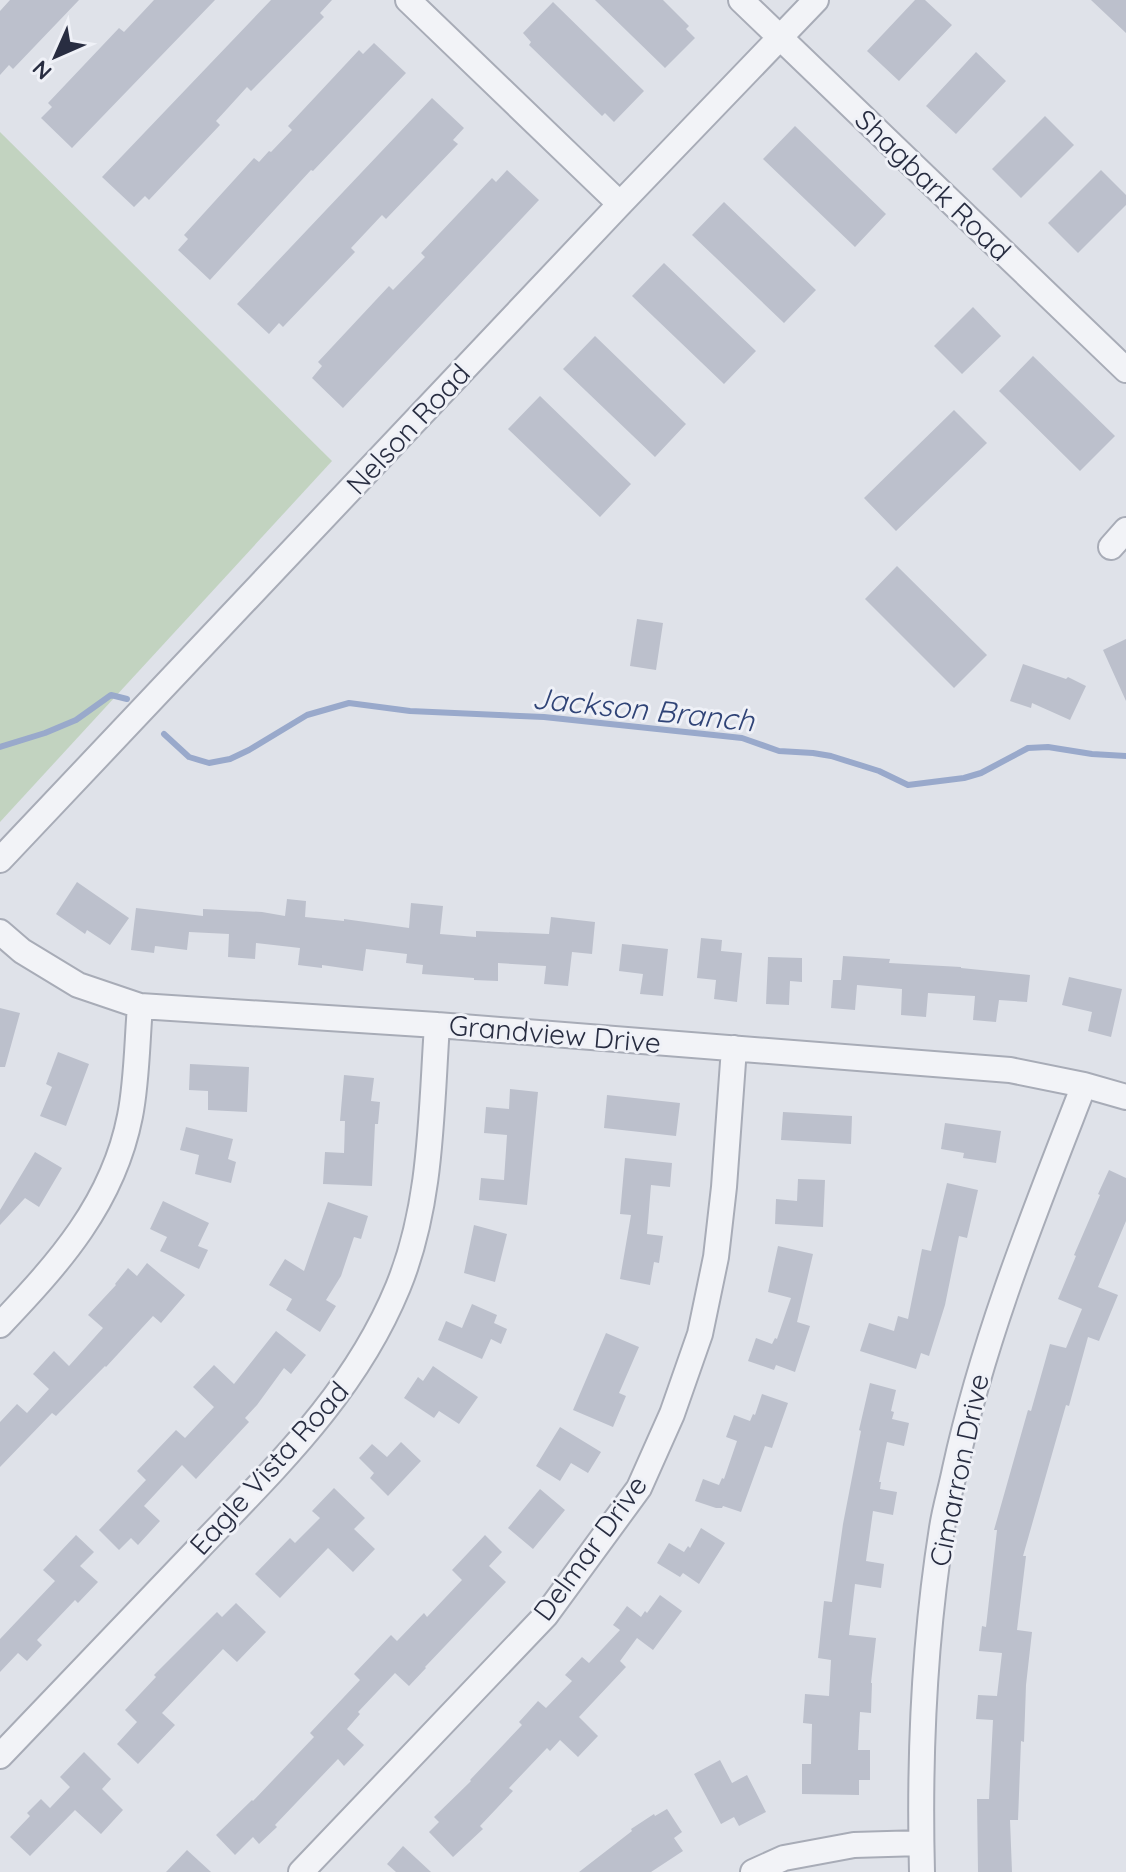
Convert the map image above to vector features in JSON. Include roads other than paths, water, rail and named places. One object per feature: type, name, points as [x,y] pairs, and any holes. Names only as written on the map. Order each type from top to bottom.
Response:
[{"type":"street","points":[[408,0],[620,204]]},
{"type":"street","name":"Shagbark Road","points":[[741,0],[1126,370]]},
{"type":"street","name":"Nelson Road","points":[[0,860],[816,0]]},
{"type":"street","name":"Grandview Drive","points":[[0,932],[22,951],[78,985],[140,1006],[437,1025],[1010,1070],[1126,1097]]},
{"type":"street","points":[[0,1325],[49,1274],[90,1218],[116,1165],[130,1116],[140,1006]]},
{"type":"street","name":"Eagle Vista Road","points":[[0,1756],[278,1466],[329,1407],[365,1355],[398,1286],[421,1211],[437,1025]]},
{"type":"street","name":"Delmar Drive","points":[[301,1872],[546,1615],[639,1488],[672,1414],[700,1334],[716,1257],[734,1048]]},
{"type":"street","name":"Cimarron Drive","points":[[922,1872],[922,1732],[942,1526],[986,1349],[1017,1255],[1084,1085]]},
{"type":"street","points":[[753,1872],[784,1858],[854,1845],[921,1843]]},
{"type":"waterway","name":"Jackson Branch","points":[[0,747],[76,720],[111,695],[127,699]]},
{"type":"waterway","name":"Jackson Branch","points":[[164,734],[189,757],[209,763],[230,759],[249,750],[307,715],[349,703],[410,711],[544,717],[742,738],[779,751],[831,756],[879,771],[908,785],[981,773],[1028,748],[1048,747],[1126,756]]}]
